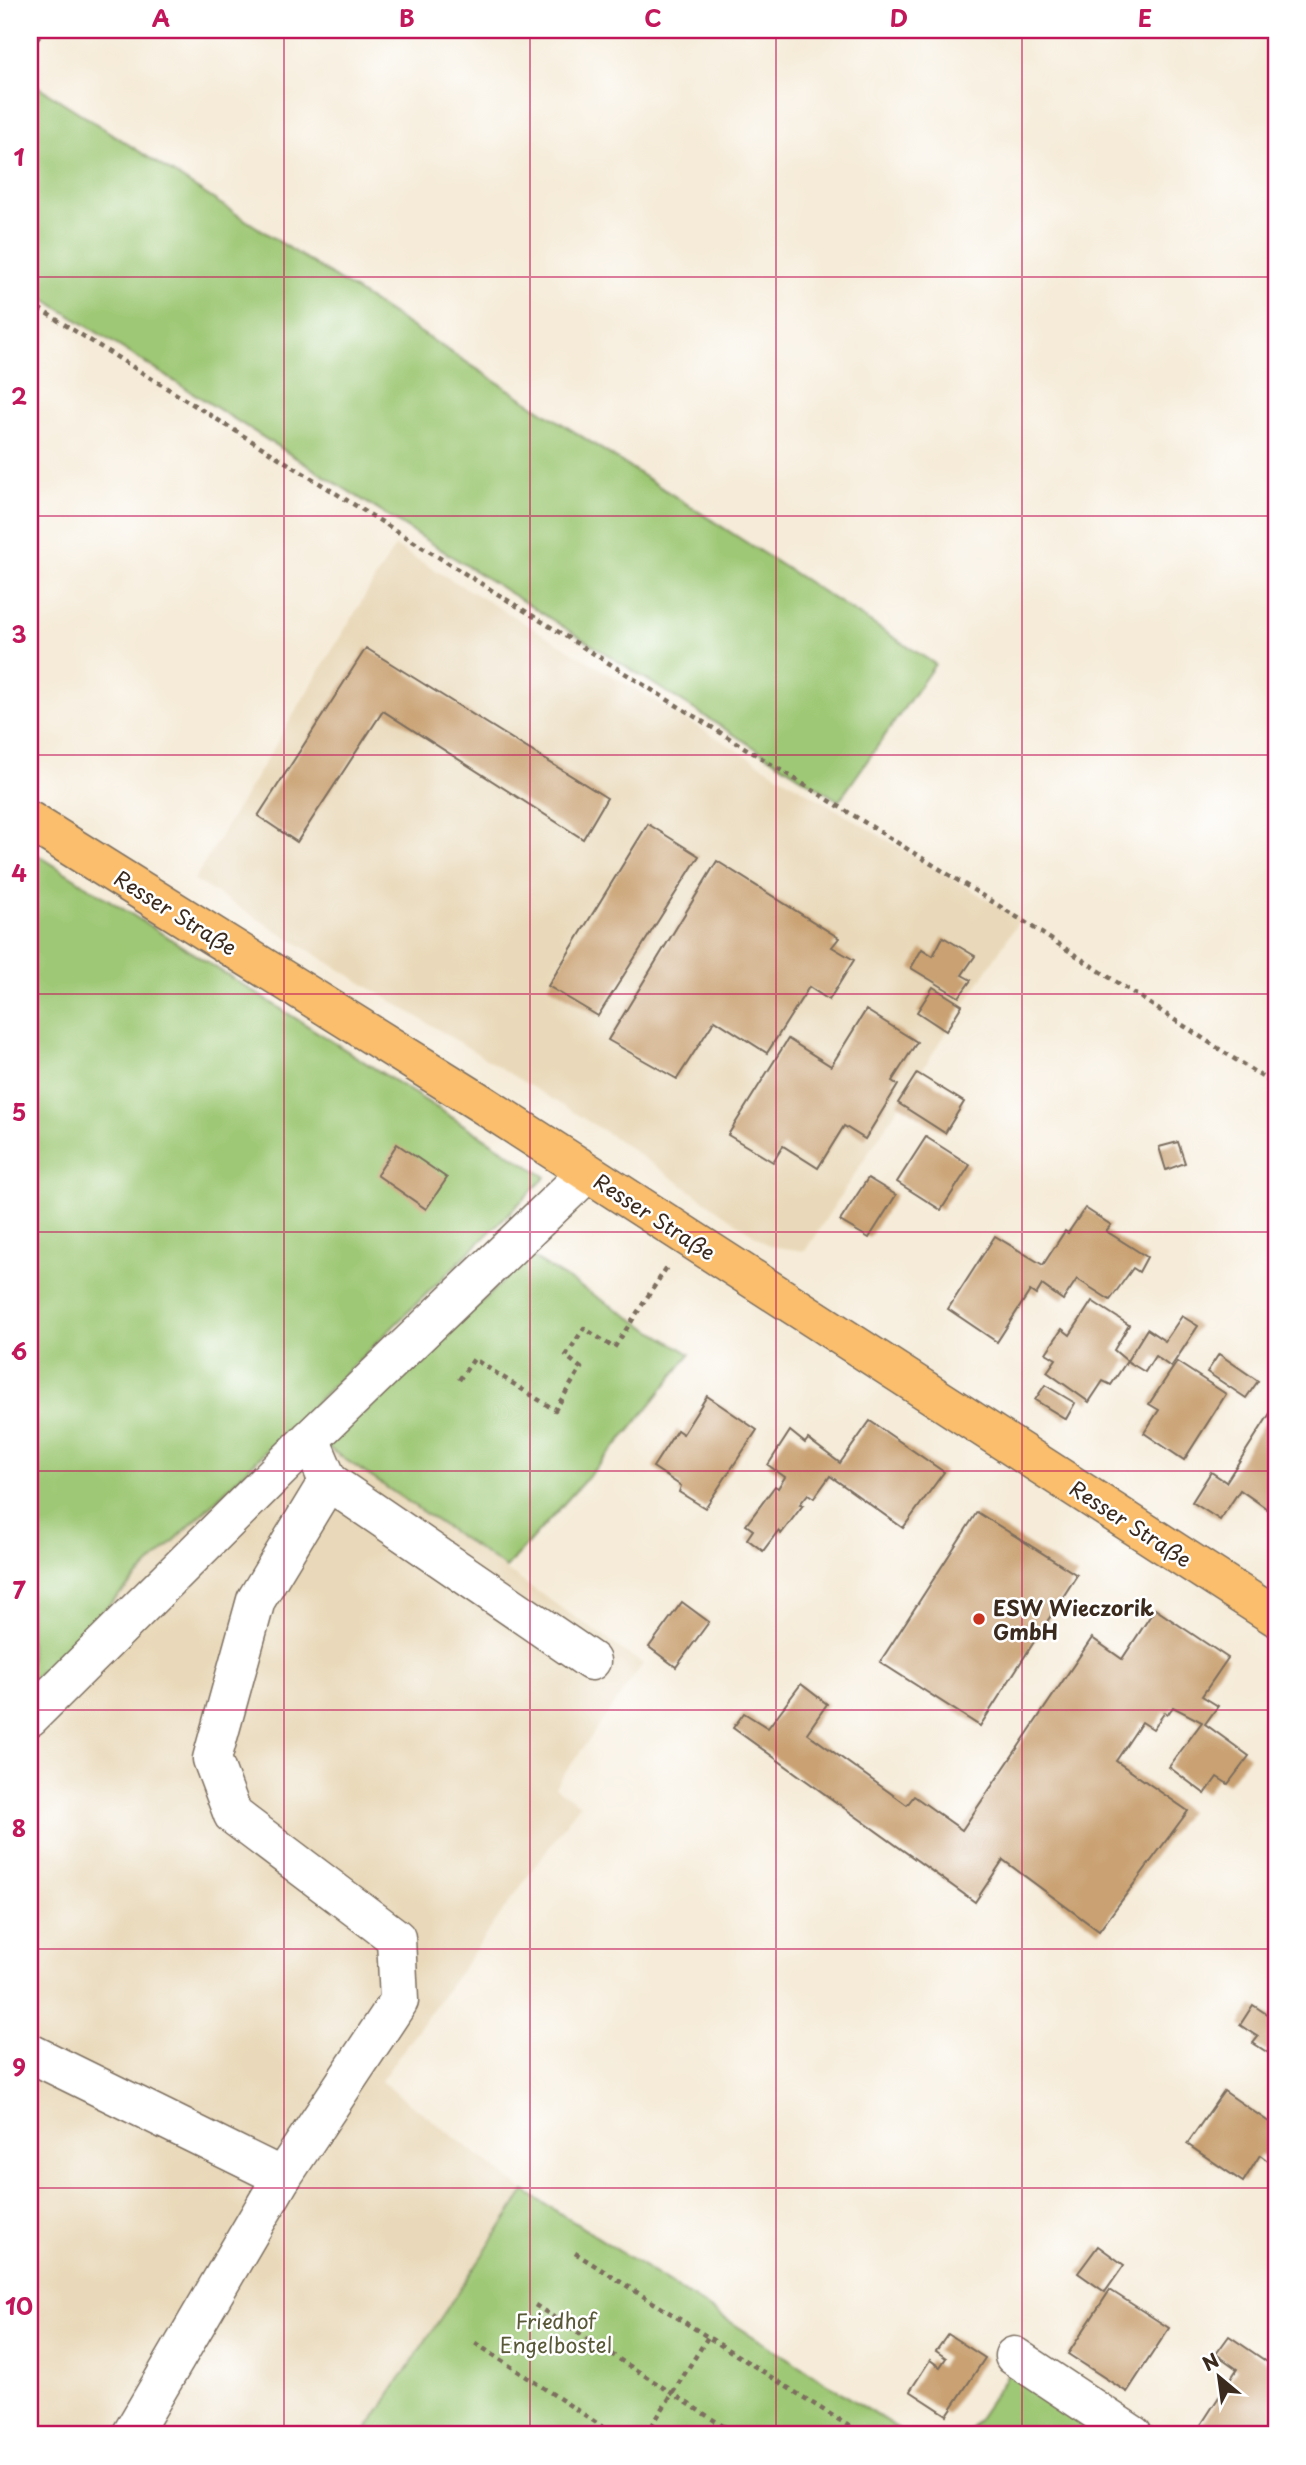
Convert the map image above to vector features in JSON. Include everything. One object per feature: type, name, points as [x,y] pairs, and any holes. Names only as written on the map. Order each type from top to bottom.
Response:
[{"type":"main road","name":"Resser Straße","points":[[30,821],[479,1102],[1276,1617]]},
{"type":"lane","points":[[30,1717],[310,1439],[587,1173]]},
{"type":"lane","points":[[310,1439],[328,1481],[591,1661]]},
{"type":"lane","points":[[131,2435],[282,2177],[399,2001],[396,1938],[233,1815],[212,1759],[256,1600],[328,1481]]},
{"type":"lane","points":[[30,2053],[282,2177]]},
{"type":"lane","points":[[1014,2356],[1133,2435]]},
{"type":"path","points":[[30,47],[46,30]]},
{"type":"path","points":[[30,303],[1020,919],[1276,1086]]},
{"type":"path","points":[[459,1380],[474,1359],[555,1410],[581,1368],[566,1356],[584,1328],[614,1348],[687,1237]]},
{"type":"path","points":[[575,2253],[863,2435]]},
{"type":"path","points":[[535,2305],[737,2435]]},
{"type":"path","points":[[646,2435],[708,2337]]},
{"type":"path","points":[[475,2343],[615,2435]]},
{"type":"shaded area","points":[[395,546],[1020,919],[805,1251],[770,1246],[612,1136],[194,880]]},
{"type":"shaded area","points":[[327,1447],[643,1664],[555,1787],[580,1804],[381,2081],[525,2191],[363,2435],[30,2435],[30,1682],[251,1465],[281,1491]]},
{"type":"green space","points":[[36,85],[935,664],[839,801],[30,290],[30,92]]},
{"type":"green space","points":[[30,850],[546,1177],[30,1682]]},
{"type":"green space","points":[[530,1256],[690,1354],[631,1429],[506,1568],[327,1447]]},
{"type":"green space","name":"Friedhof Engelbostel","points":[[525,2191],[908,2435],[363,2435]]},
{"type":"green space","points":[[1013,2367],[1114,2435],[967,2435]]},
{"type":"building","points":[[366,648],[607,798],[583,839],[383,711],[297,842],[258,816]]},
{"type":"building","points":[[648,824],[699,856],[598,1016],[548,986]]},
{"type":"building","points":[[717,861],[839,938],[832,947],[854,960],[829,1000],[809,987],[767,1053],[715,1020],[677,1079],[608,1040]]},
{"type":"building","points":[[943,937],[975,956],[962,975],[971,980],[959,997],[911,968],[922,949],[933,956]]},
{"type":"building","points":[[933,987],[962,1005],[946,1031],[917,1012]]},
{"type":"building","points":[[866,1010],[917,1042],[892,1081],[898,1085],[865,1139],[844,1126],[818,1168],[783,1146],[773,1162],[728,1135],[788,1039],[831,1066]]},
{"type":"building","points":[[917,1073],[964,1102],[945,1133],[898,1103]]},
{"type":"building","points":[[926,1137],[970,1165],[941,1210],[897,1182]]},
{"type":"building","points":[[1178,1142],[1185,1163],[1166,1170],[1159,1147]]},
{"type":"building","points":[[397,1144],[447,1178],[426,1209],[377,1175]]},
{"type":"building","points":[[868,1178],[896,1195],[869,1238],[840,1221]]},
{"type":"building","points":[[1085,1208],[1111,1225],[1106,1231],[1147,1257],[1139,1272],[1133,1268],[1110,1300],[1077,1279],[1063,1300],[1042,1285],[1036,1295],[1030,1291],[997,1342],[948,1309],[995,1236],[1043,1265],[1065,1231],[1068,1233]]},
{"type":"building","points":[[1092,1301],[1129,1325],[1114,1350],[1127,1361],[1111,1385],[1103,1381],[1089,1402],[1047,1372],[1056,1359],[1046,1353],[1062,1329],[1070,1335]]},
{"type":"building","points":[[1182,1316],[1198,1326],[1171,1367],[1155,1356],[1145,1372],[1127,1361],[1147,1329],[1165,1341]]},
{"type":"building","points":[[1219,1354],[1258,1381],[1246,1398],[1207,1372]]},
{"type":"building","points":[[1177,1362],[1226,1394],[1184,1460],[1144,1433],[1159,1410],[1149,1404]]},
{"type":"building","points":[[1045,1385],[1075,1403],[1066,1419],[1035,1400]]},
{"type":"building","points":[[707,1396],[757,1430],[705,1508],[679,1492],[681,1486],[653,1467],[677,1430],[683,1434]]},
{"type":"building","points":[[1276,1404],[1276,1515],[1240,1490],[1220,1520],[1192,1502],[1211,1472],[1226,1482]]},
{"type":"building","points":[[870,1421],[944,1472],[903,1528],[830,1476],[814,1498],[808,1494],[781,1534],[778,1531],[763,1551],[747,1539],[753,1530],[746,1525],[785,1477],[768,1465],[790,1431],[805,1443],[808,1439],[840,1463]]},
{"type":"building","name":"ESW Wieczorik GmbH","points":[[977,1512],[1077,1575],[980,1726],[880,1662]]},
{"type":"building","points":[[682,1602],[709,1622],[676,1667],[649,1647]]},
{"type":"building","points":[[1155,1609],[1228,1658],[1202,1696],[1218,1706],[1205,1724],[1249,1756],[1228,1784],[1217,1777],[1205,1794],[1169,1767],[1202,1722],[1173,1707],[1168,1714],[1165,1712],[1153,1729],[1142,1722],[1116,1761],[1188,1811],[1099,1931],[1003,1860],[975,1902],[733,1728],[744,1713],[768,1728],[801,1684],[827,1704],[807,1733],[907,1805],[914,1796],[962,1830],[1092,1638],[1122,1659]]},
{"type":"building","points":[[1253,2005],[1271,2017],[1276,2010],[1276,2058],[1253,2043],[1258,2037],[1240,2025]]},
{"type":"building","points":[[1224,2091],[1276,2127],[1276,2167],[1260,2155],[1243,2182],[1187,2144]]},
{"type":"building","points":[[1098,2246],[1124,2265],[1105,2292],[1078,2273]]},
{"type":"building","points":[[1110,2290],[1169,2328],[1127,2392],[1068,2354]]},
{"type":"building","points":[[948,2334],[985,2358],[947,2415],[910,2391],[930,2360],[940,2367],[946,2358],[936,2351]]},
{"type":"building","points":[[1229,2336],[1276,2368],[1276,2435],[1195,2434],[1237,2369],[1216,2354]]},
{"type":"place","name":"ESW Wieczorik GmbH","points":[[979,1619]]}]
